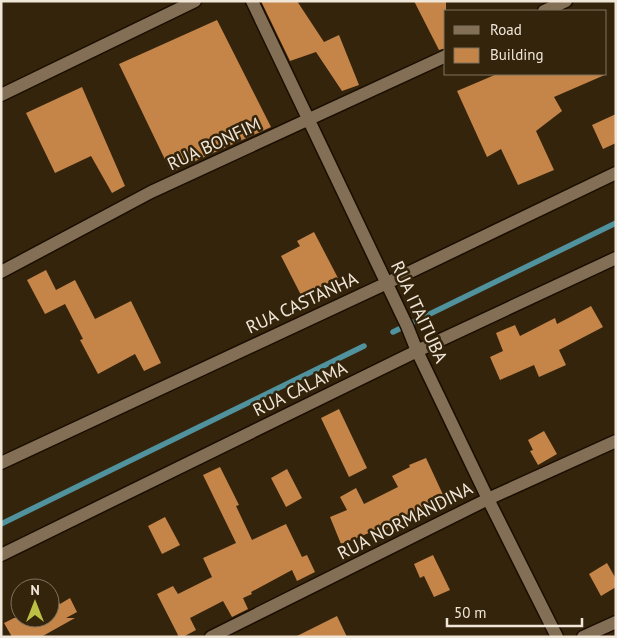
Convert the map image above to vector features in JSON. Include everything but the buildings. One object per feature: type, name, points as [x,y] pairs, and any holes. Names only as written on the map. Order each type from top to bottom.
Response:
[{"type":"street","points":[[1,95],[195,1]]},
{"type":"street","name":"RUA ITAITUBA","points":[[252,1],[387,283],[417,351],[556,637]]},
{"type":"street","points":[[546,10],[566,1]]},
{"type":"street","name":"RUA BONFIM","points":[[1,272],[151,192],[444,57]]},
{"type":"street","name":"RUA CASTANHA","points":[[1,463],[387,283],[616,173]]},
{"type":"street","name":"RUA CALAMA","points":[[1,555],[417,351],[616,258]]},
{"type":"street","name":"RUA NORMANDINA","points":[[212,637],[488,499],[616,441]]},
{"type":"street","points":[[583,637],[616,622]]},
{"type":"waterway","points":[[393,332],[616,223]]},
{"type":"waterway","points":[[1,524],[364,346]]}]
